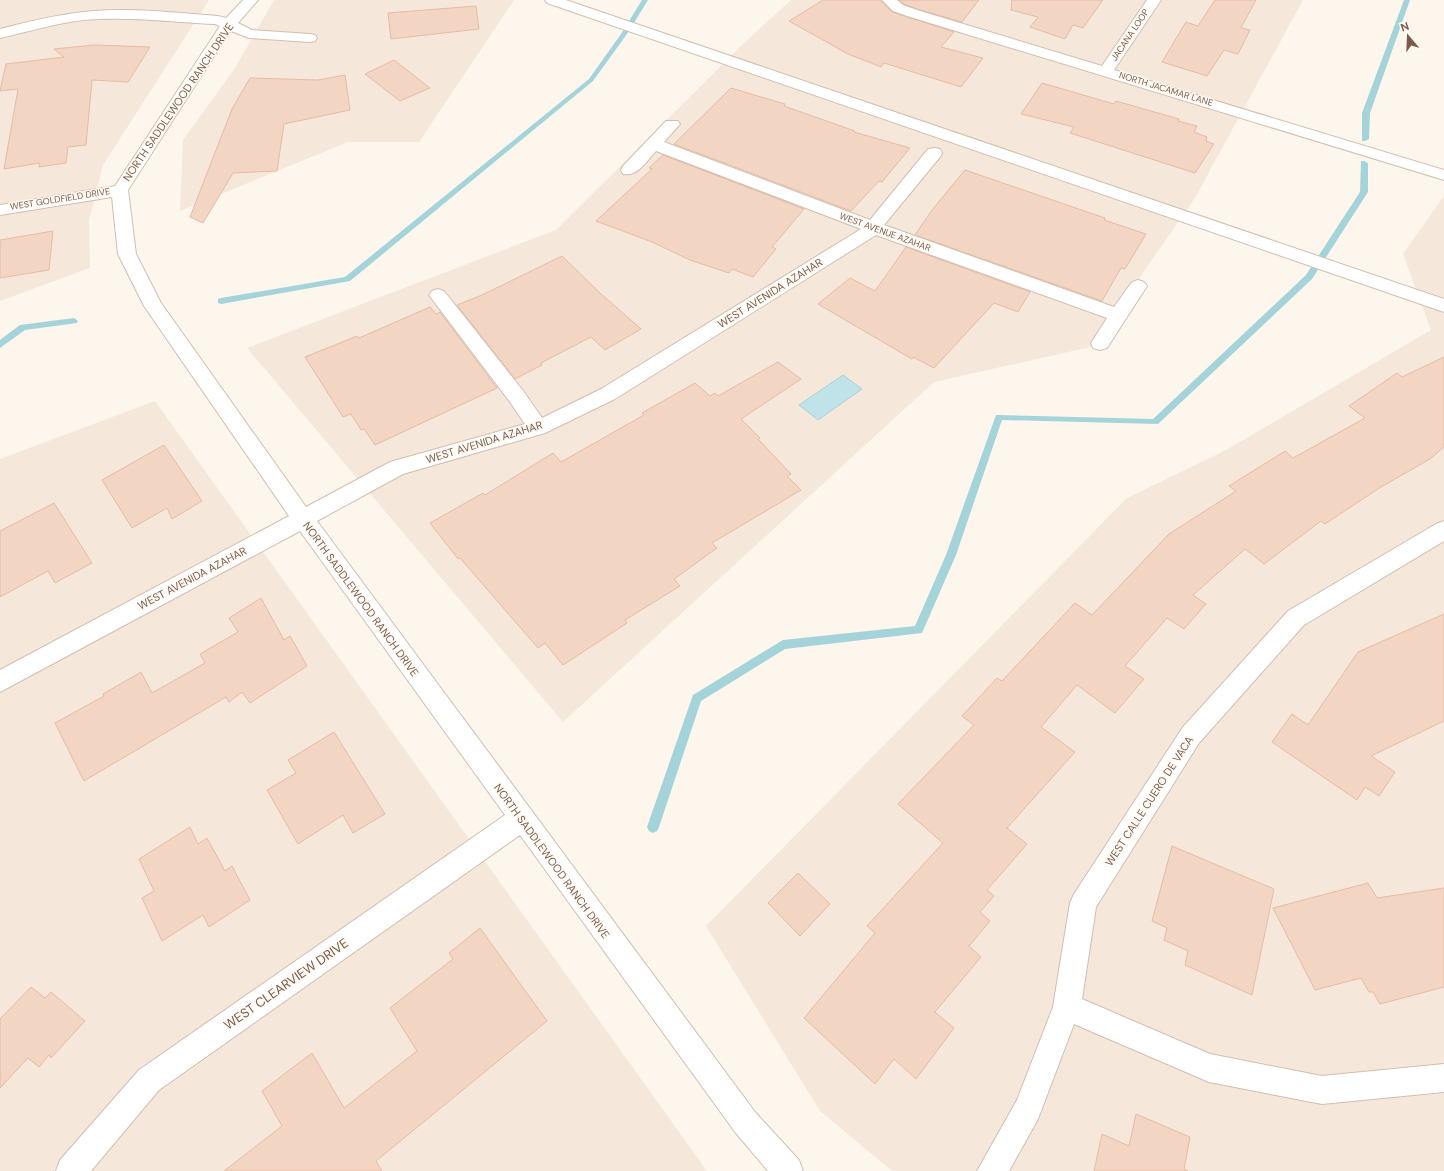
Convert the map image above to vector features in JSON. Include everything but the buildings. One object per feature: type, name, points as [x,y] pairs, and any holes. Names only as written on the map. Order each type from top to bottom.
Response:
[{"type":"street","name":"NORTH SADDLEWOOD RANCH DRIVE","points":[[251,0],[228,25],[120,190],[127,254],[153,306],[303,519],[521,819],[745,1122],[788,1171]]},
{"type":"street","points":[[552,0],[1444,306]]},
{"type":"street","name":"NORTH JACAMAR LANE","points":[[889,0],[898,8],[912,13],[1444,175]]},
{"type":"street","name":"JACANA LOOP","points":[[1106,71],[1154,0]]},
{"type":"street","points":[[0,34],[28,26],[84,16],[125,15],[218,20],[249,34],[310,38]]},
{"type":"street","points":[[629,170],[672,124]]},
{"type":"street","name":"WEST AVENUE AZAHAR","points":[[653,144],[872,227],[1118,316]]},
{"type":"street","name":"WEST AVENIDA AZAHAR","points":[[0,682],[397,468],[538,428],[608,394],[868,233],[934,153]]},
{"type":"street","name":"WEST GOLDFIELD DRIVE","points":[[0,210],[120,190]]},
{"type":"street","points":[[1100,343],[1138,286]]},
{"type":"street","points":[[438,295],[517,397],[538,428]]},
{"type":"street","name":"WEST CALLE CUERO DE VACA","points":[[992,1171],[1028,1109],[1067,1008],[1083,903],[1191,734],[1296,618],[1444,530]]},
{"type":"street","name":"WEST CLEARVIEW DRIVE","points":[[71,1171],[149,1080],[521,819]]},
{"type":"street","points":[[1067,1008],[1209,1068],[1322,1090],[1444,1078]]},
{"type":"shaded area","points":[[0,0],[209,0],[103,165],[89,220],[90,268],[0,301]]},
{"type":"shaded area","points":[[274,0],[514,0],[419,142],[348,142],[180,211],[183,140],[235,68]]},
{"type":"shaded area","points":[[791,0],[1303,0],[1195,198],[1091,347],[934,382],[563,722],[247,348],[556,230],[744,43]]},
{"type":"shaded area","points":[[1444,196],[1444,1171],[892,1171],[820,1111],[706,926],[1127,498],[1226,450],[1431,330],[1403,254]]},
{"type":"shaded area","points":[[155,401],[707,1171],[0,1171],[0,459]]},
{"type":"water","points":[[843,375],[862,389],[818,420],[799,405]]},
{"type":"waterway","points":[[221,301],[347,279],[591,80],[624,34],[645,0]]},
{"type":"waterway","points":[[1365,139],[1366,113],[1407,0]]},
{"type":"waterway","points":[[653,827],[697,698],[783,645],[918,630],[951,555],[999,417],[1155,422],[1309,277],[1364,192],[1364,163]]},
{"type":"waterway","points":[[0,345],[23,327],[74,321]]}]
